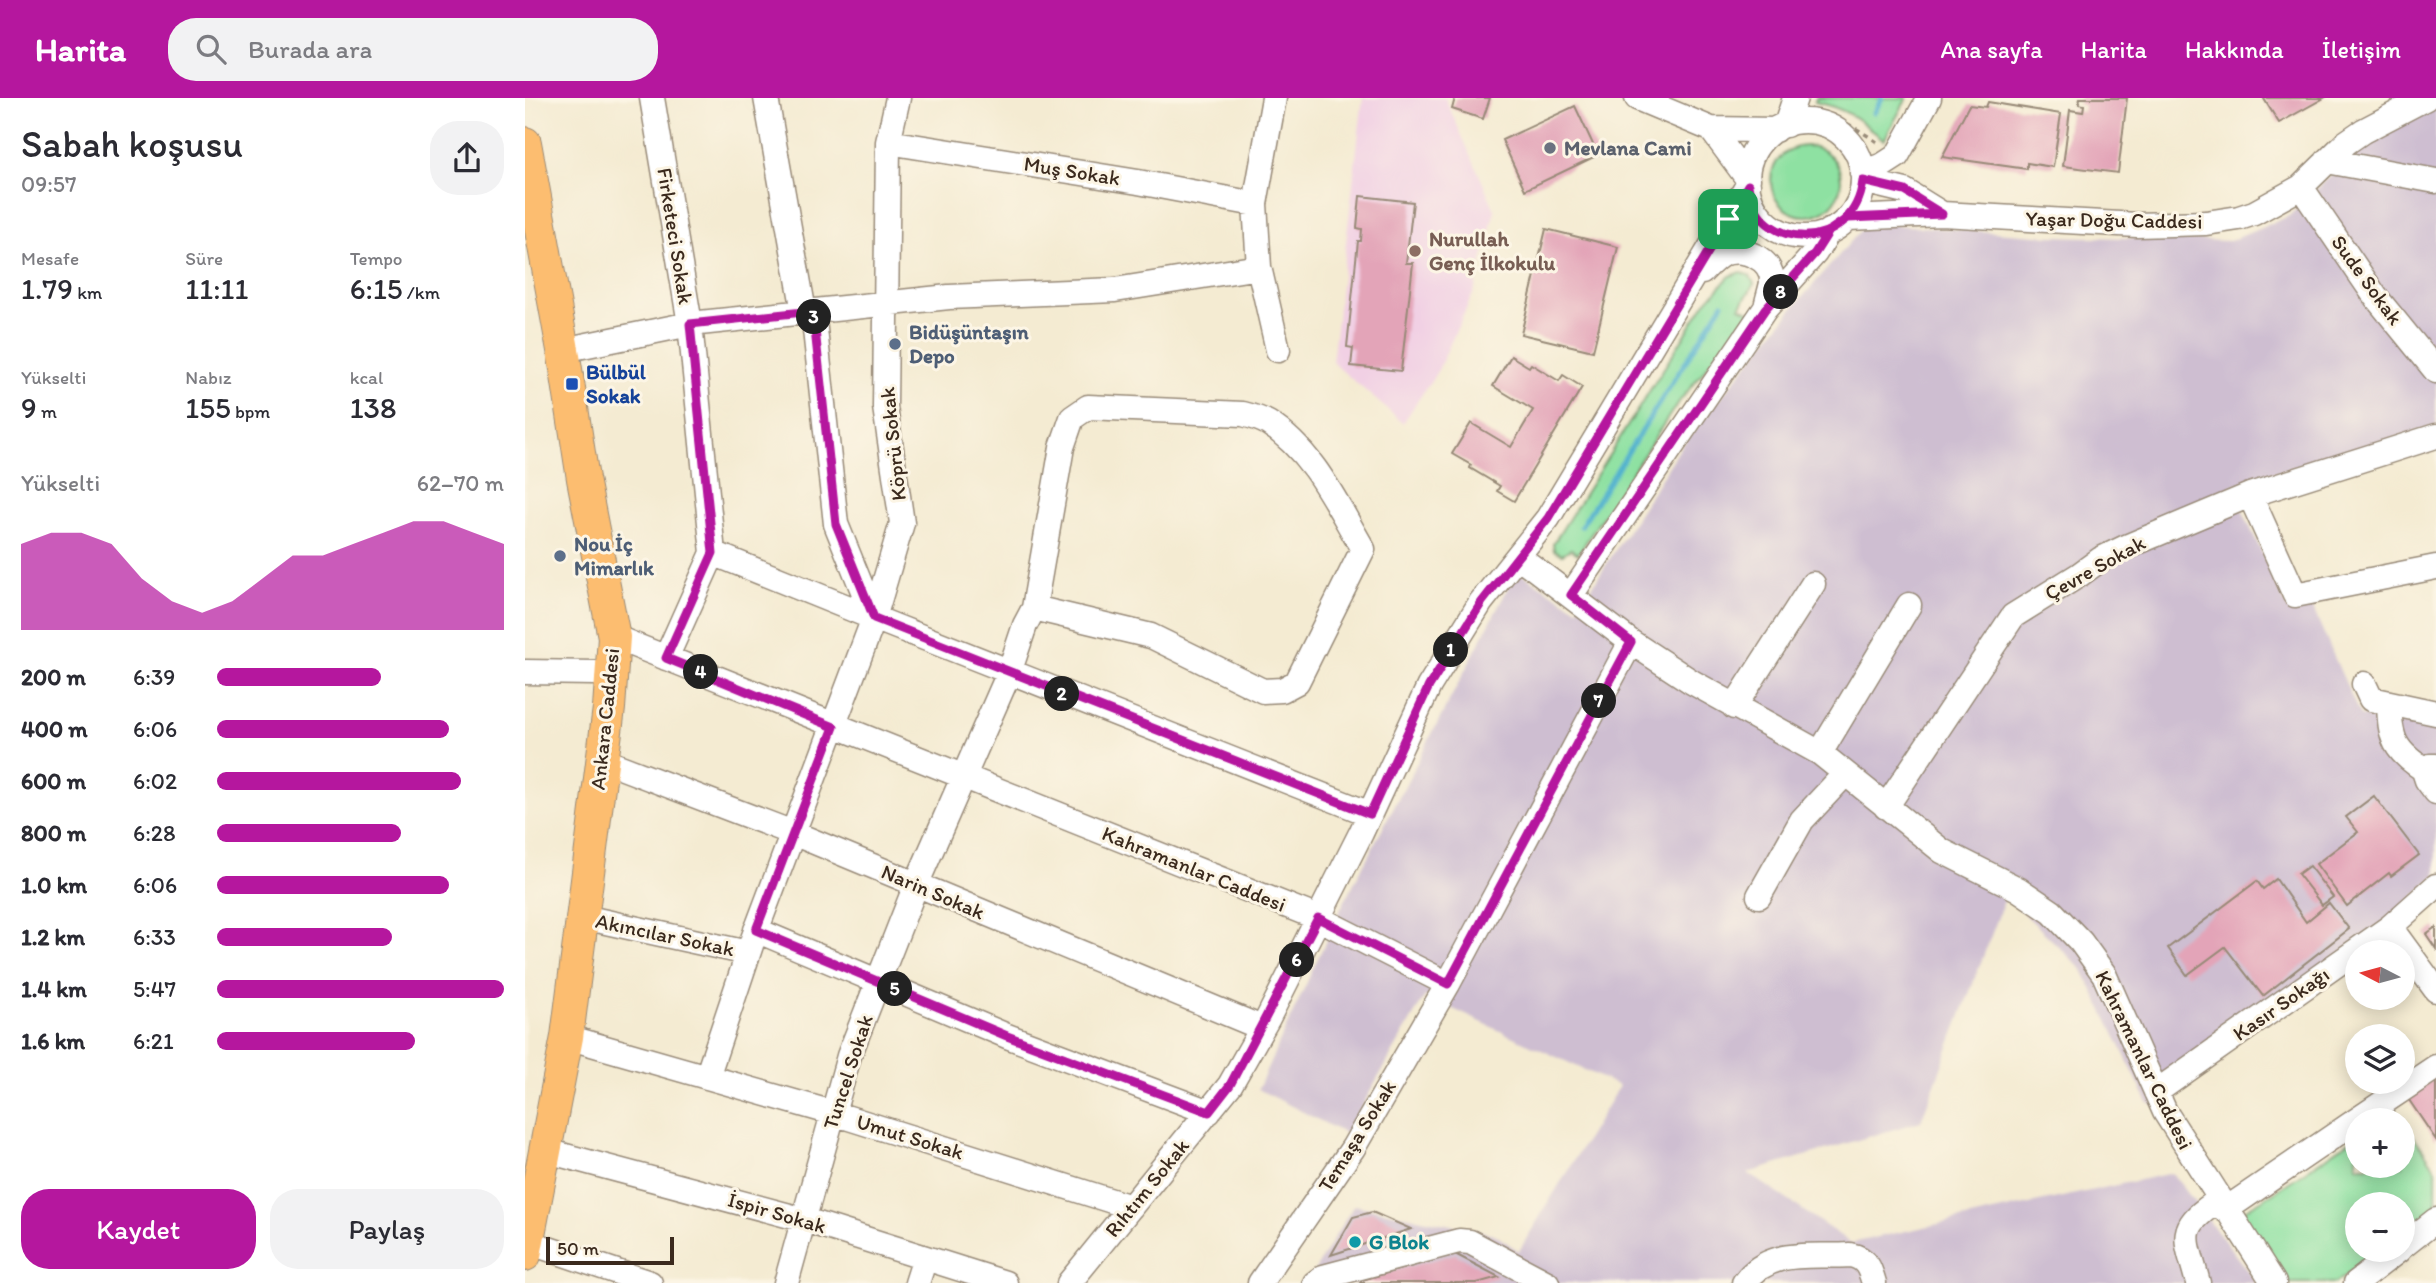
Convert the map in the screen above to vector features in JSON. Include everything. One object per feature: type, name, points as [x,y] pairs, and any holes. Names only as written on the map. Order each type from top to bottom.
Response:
[{"type":"main road","name":"Ankara Caddesi","points":[[525,143],[563,350],[611,684],[568,1037],[527,1249]]},
{"type":"main road","name":"Ankara Caddesi","points":[[525,236],[587,581],[604,637],[595,673],[569,911],[525,1180]]},
{"type":"street","name":"Firketeci Sokak","points":[[652,98],[690,324],[949,297],[1115,290],[1259,267]]},
{"type":"street","points":[[767,98],[809,312],[836,524],[874,618]]},
{"type":"street","name":"Köprü Sokak","points":[[707,1077],[756,930],[874,618],[902,523],[885,407],[888,142],[898,98]]},
{"type":"street","points":[[1274,98],[1255,204],[1259,267],[1278,351]]},
{"type":"street","points":[[1571,595],[1765,309],[1859,201],[1861,163],[1852,146],[1839,132],[1824,124],[1807,121],[1781,127],[1711,129],[1637,98]]},
{"type":"street","points":[[1862,177],[1898,156],[1929,98]]},
{"type":"street","name":"Yaşar Doğu Caddesi","points":[[1839,225],[1942,214],[2137,225],[2206,223],[2239,218],[2254,213],[2301,187],[2363,131],[2426,98]]},
{"type":"street","points":[[1748,182],[1753,155],[1762,140],[1781,127],[1799,103]]},
{"type":"street","points":[[1711,129],[1748,182],[1753,204],[1762,218],[1777,230],[1795,236],[1815,236],[1839,225]]},
{"type":"street","name":"Muş Sokak","points":[[888,142],[1255,204]]},
{"type":"street","points":[[2327,161],[2436,181]]},
{"type":"street","points":[[1862,177],[1905,191],[1942,214]]},
{"type":"street","name":"Rıhtım Sokak","points":[[1069,1283],[1230,1085],[1262,1028],[1370,814],[1429,686],[1482,602],[1548,518],[1748,182]]},
{"type":"street","name":"Sude Sokak","points":[[2301,187],[2375,296],[2436,371]]},
{"type":"street","points":[[1689,284],[1721,255],[1737,251],[1756,256],[1769,269],[1772,281],[1765,309]]},
{"type":"street","points":[[563,350],[690,324],[713,553],[666,658]]},
{"type":"street","name":"Tuncel Sokak","points":[[786,1283],[849,1056],[916,885],[1009,673],[1025,625],[1034,608],[1062,447],[1072,418],[1089,407],[1243,414],[1266,422],[1286,436],[1305,456],[1363,549],[1297,682],[1282,690],[1262,691],[1151,636],[1034,608]]},
{"type":"street","name":"Çevre Sokak","points":[[1886,807],[2013,616],[2101,559],[2250,495],[2436,436]]},
{"type":"street","points":[[2250,495],[2295,594],[2436,567]]},
{"type":"street","points":[[713,553],[1009,673],[1370,814]]},
{"type":"street","name":"Kahramanlar Caddesi","points":[[1518,556],[1631,642],[1734,707],[1820,753],[1942,851],[2018,888],[2052,912],[2081,942],[2104,974],[2179,1137],[2274,1283]]},
{"type":"street","points":[[1734,707],[1813,584]]},
{"type":"street","points":[[1820,753],[1909,605]]},
{"type":"street","name":"Kahramanlar Caddesi","points":[[604,637],[666,658],[1318,918],[1448,984]]},
{"type":"street","points":[[1448,984],[1631,642]]},
{"type":"street","points":[[525,671],[595,673]]},
{"type":"street","points":[[2364,684],[2371,699],[2436,713]]},
{"type":"street","points":[[2389,703],[2389,730],[2394,743],[2404,756],[2433,776]]},
{"type":"street","name":"Narin Sokak","points":[[602,760],[793,833],[1262,1028]]},
{"type":"street","points":[[1759,897],[1802,820],[1845,774]]},
{"type":"street","name":"Kasır Sokağı","points":[[2157,1092],[2390,927],[2436,886]]},
{"type":"street","name":"Akıncılar Sokak","points":[[583,917],[748,953]]},
{"type":"street","points":[[2390,927],[2436,990]]},
{"type":"street","name":"Akıncılar Sokak","points":[[756,930],[1007,1036],[1209,1112]]},
{"type":"street","name":"Temaşa Sokak","points":[[1260,1283],[1353,1149],[1448,984]]},
{"type":"street","name":"Umut Sokak","points":[[568,1037],[833,1113],[1131,1207]]},
{"type":"street","points":[[2375,1108],[2436,1067]]},
{"type":"street","points":[[2198,1283],[2186,1237],[2197,1215],[2222,1205],[2345,1128]]},
{"type":"street","name":"İspir Sokak","points":[[547,1151],[805,1220],[1005,1283]]},
{"type":"street","points":[[2415,1237],[2436,1220]]},
{"type":"street","points":[[1315,1283],[1323,1277],[1459,1241],[1470,1242],[1541,1282]]},
{"type":"street","points":[[527,1249],[579,1271],[650,1283]]},
{"type":"street","points":[[1744,1283],[1758,1268],[1778,1258],[1850,1255],[1867,1263],[1874,1283]]},
{"type":"street","points":[[917,1283],[925,1258]]},
{"type":"street","points":[[2356,1283],[2383,1262]]},
{"type":"path","points":[[1799,103],[1849,123],[1877,142]]},
{"type":"shaded area","name":"Nurullah Genç İlkokulu","points":[[1363,98],[1445,98],[1495,210],[1474,292],[1438,370],[1403,423],[1332,362]]},
{"type":"shaded area","points":[[2436,106],[2436,426],[2231,486],[2288,609],[2311,604],[2360,716],[2436,729],[2436,875],[2386,923],[2362,940],[2345,940],[2345,952],[2169,1076],[2167,1111],[2148,1103],[2083,970],[2006,896],[1921,1121],[1748,1173],[1851,1243],[2172,1173],[2257,1283],[1307,1283],[1354,1205],[1494,1234],[1519,1251],[1619,1086],[1425,996],[1346,1134],[1258,1089],[1340,910],[1517,571],[1578,609],[1681,447],[1793,308],[1867,223],[2050,236],[2230,241],[2289,216],[2365,143]]},
{"type":"green space","points":[[1816,98],[1907,98],[1884,140],[1852,116],[1815,102]]},
{"type":"green space","points":[[1806,146],[1831,156],[1841,181],[1831,206],[1806,216],[1781,206],[1771,181],[1781,156]]},
{"type":"green space","points":[[1741,272],[1750,276],[1754,284],[1740,307],[1751,312],[1675,407],[1578,554],[1571,549],[1562,554],[1554,550],[1553,544],[1705,303],[1730,276]]},
{"type":"green space","points":[[2415,1138],[2436,1169],[2436,1210],[2415,1225],[2415,1192],[2345,1192],[2345,1262],[2364,1262],[2335,1283],[2274,1283],[2231,1218],[2345,1144],[2345,1178],[2415,1178]]},
{"type":"building","points":[[1455,98],[1490,98],[1483,119],[1452,109]]},
{"type":"building","points":[[2080,98],[2127,98],[2118,173],[2063,166],[2070,110],[2083,112],[2084,105],[2079,104]]},
{"type":"building","points":[[2324,98],[2279,123],[2264,99]]},
{"type":"building","points":[[1988,102],[2061,114],[2053,167],[2027,163],[2027,169],[1942,157],[1969,105],[1986,107]]},
{"type":"building","name":"Mevlana Cami","points":[[1575,106],[1598,155],[1525,190],[1502,140]]},
{"type":"building","points":[[1360,196],[1413,202],[1406,263],[1413,263],[1401,371],[1351,366],[1353,348],[1347,347],[1358,241],[1361,241],[1362,229],[1357,228]]},
{"type":"building","points":[[1546,229],[1618,247],[1593,351],[1521,334]]},
{"type":"building","points":[[1511,356],[1529,367],[1531,364],[1559,381],[1563,375],[1582,387],[1514,501],[1497,491],[1500,486],[1452,454],[1471,423],[1511,447],[1533,410],[1493,386]]},
{"type":"building","points":[[2374,796],[2419,855],[2391,876],[2389,873],[2347,906],[2316,864],[2358,832],[2346,817]]},
{"type":"building","points":[[2309,866],[2333,897],[2322,905],[2298,874]]},
{"type":"building","points":[[2276,879],[2306,922],[2329,903],[2349,929],[2263,996],[2225,947],[2187,975],[2168,948],[2257,881],[2263,889]]},
{"type":"building","points":[[2436,927],[2436,949],[2426,934]]},
{"type":"building","points":[[2436,1077],[2436,1140],[2407,1097]]},
{"type":"building","name":"G Blok","points":[[1372,1212],[1411,1229],[1331,1255],[1353,1217]]},
{"type":"building","points":[[1455,1254],[1499,1277],[1477,1283],[1360,1283],[1362,1280]]},
{"type":"waterway","points":[[1874,113],[1882,98]]},
{"type":"waterway","points":[[1581,526],[1723,303]]},
{"type":"place","name":"Mevlana Cami","points":[[1550,148]]},
{"type":"place","name":"Nurullah Genç İlkokulu","points":[[1415,251]]},
{"type":"place","name":"Bidüşüntaşın Depo","points":[[895,344]]},
{"type":"place","name":"Bülbül Sokak","points":[[572,384]]},
{"type":"place","name":"Nou İç Mimarlık","points":[[560,556]]},
{"type":"place","name":"G Blok","points":[[1355,1242]]},
{"type":"route","points":[[1728,219],[1548,518],[1482,602],[1429,686],[1370,814],[874,618],[836,524],[813,311],[690,324],[713,553],[666,658],[834,727],[756,930],[1007,1036],[1209,1112],[1230,1085],[1268,1018],[1318,918],[1448,984],[1631,642],[1571,595],[1765,309],[1815,253],[1829,231],[1848,218],[1942,214],[1905,191],[1863,181],[1859,201],[1848,218],[1833,230],[1815,236],[1795,236],[1777,230],[1762,218],[1753,204],[1748,185],[1728,219]]}]
